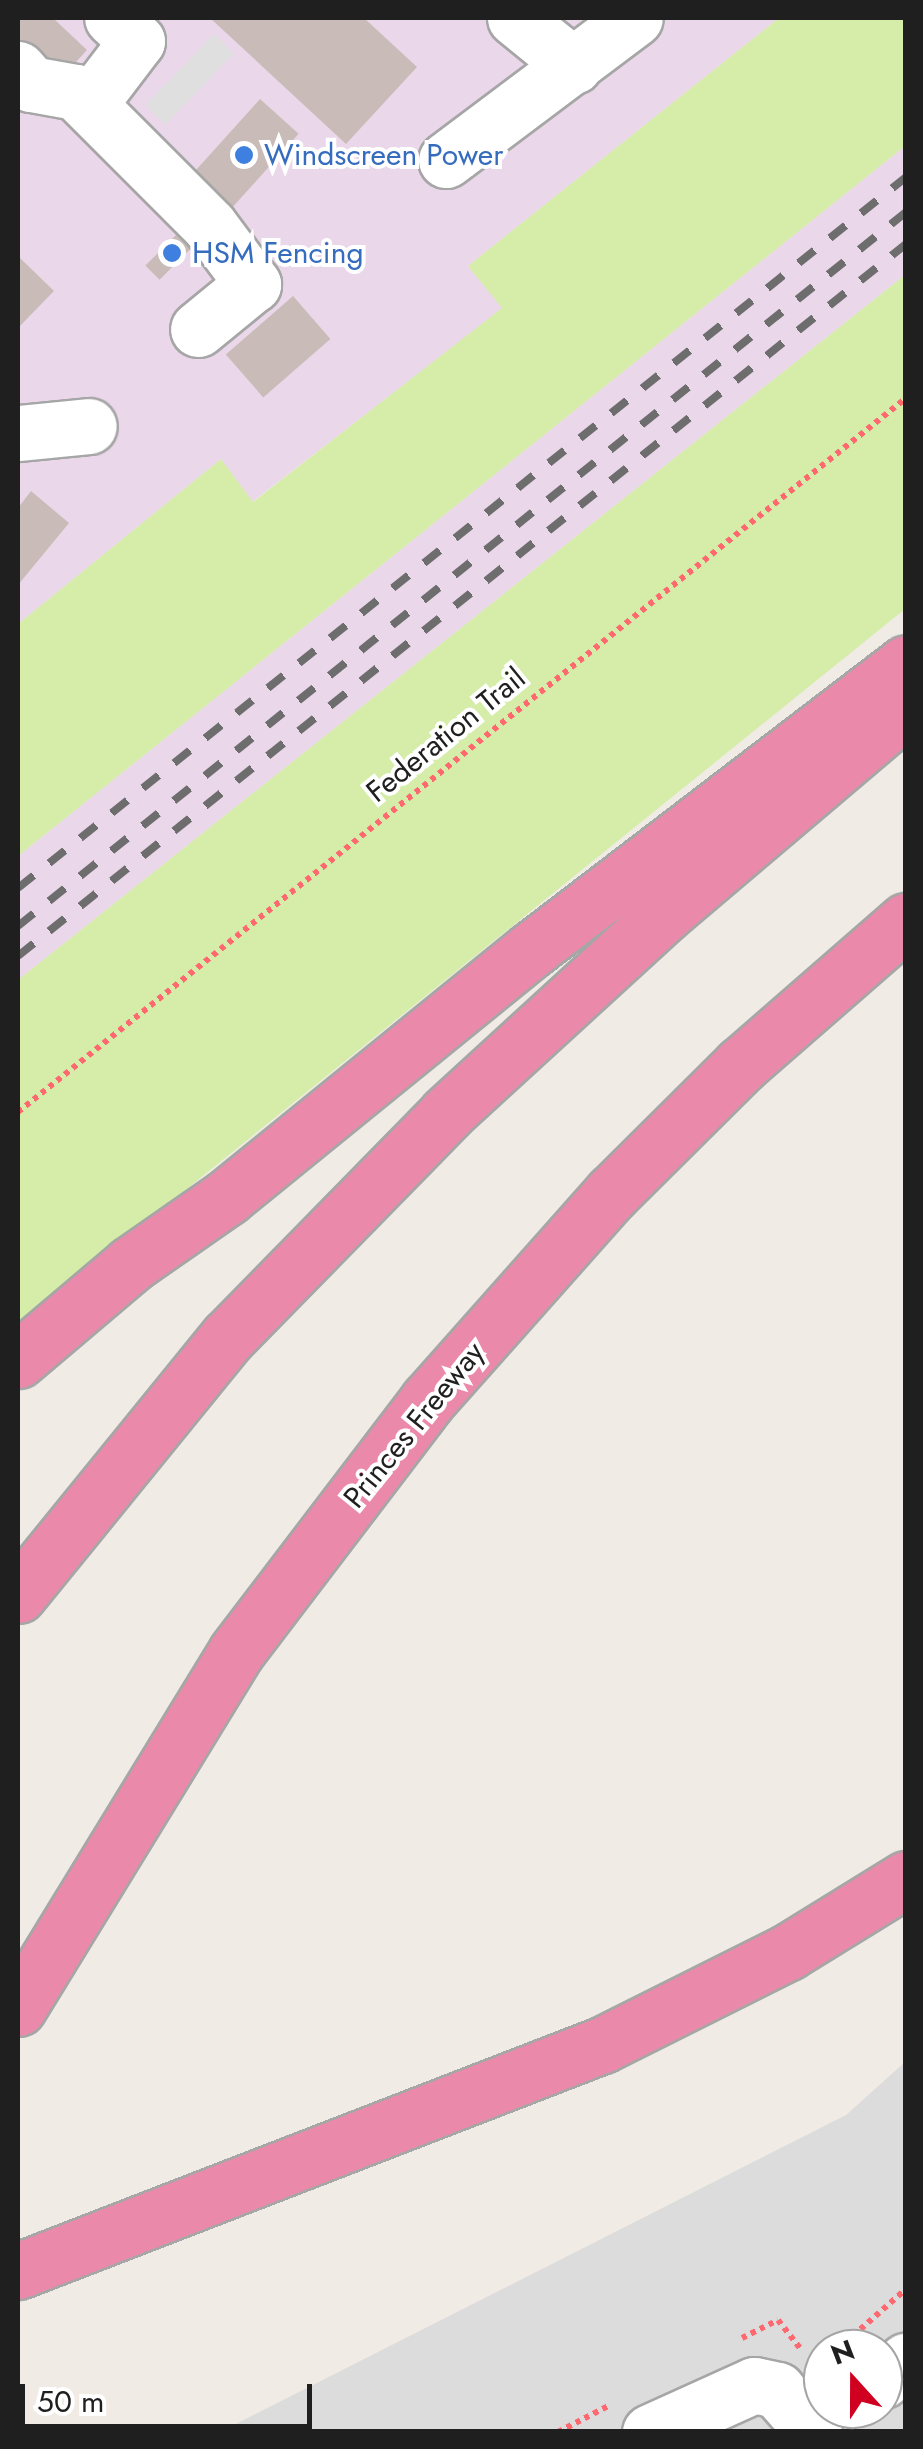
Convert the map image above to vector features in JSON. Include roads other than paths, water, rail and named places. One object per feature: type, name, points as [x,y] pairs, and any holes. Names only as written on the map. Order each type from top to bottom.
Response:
[{"type":"highway","points":[[18,1360],[131,1264],[227,1197],[531,950],[906,663]]},
{"type":"highway","points":[[18,1594],[228,1337],[447,1113],[664,915],[906,709]]},
{"type":"highway","name":"Princes Freeway","points":[[18,2008],[236,1652],[428,1400],[612,1192],[741,1065],[906,921]]},
{"type":"highway","points":[[18,1404],[227,1197]]},
{"type":"highway","points":[[18,2271],[602,2044],[788,1952],[906,1878]]},
{"type":"street","points":[[89,104],[136,42],[112,18]]},
{"type":"street","points":[[515,18],[574,66]]},
{"type":"street","points":[[446,160],[635,18]]},
{"type":"street","points":[[18,68],[31,84],[76,92],[209,225],[254,284],[198,329]]},
{"type":"street","points":[[18,433],[89,426]]},
{"type":"street","points":[[650,2432],[754,2385],[777,2390],[814,2432]]},
{"type":"railway","points":[[18,888],[906,177]]},
{"type":"railway","points":[[18,926],[906,212]]},
{"type":"railway","points":[[18,956],[906,244]]},
{"type":"place","name":"Windscreen Power","points":[[244,155]]},
{"type":"place","name":"HSM Fencing","points":[[172,253]]}]
